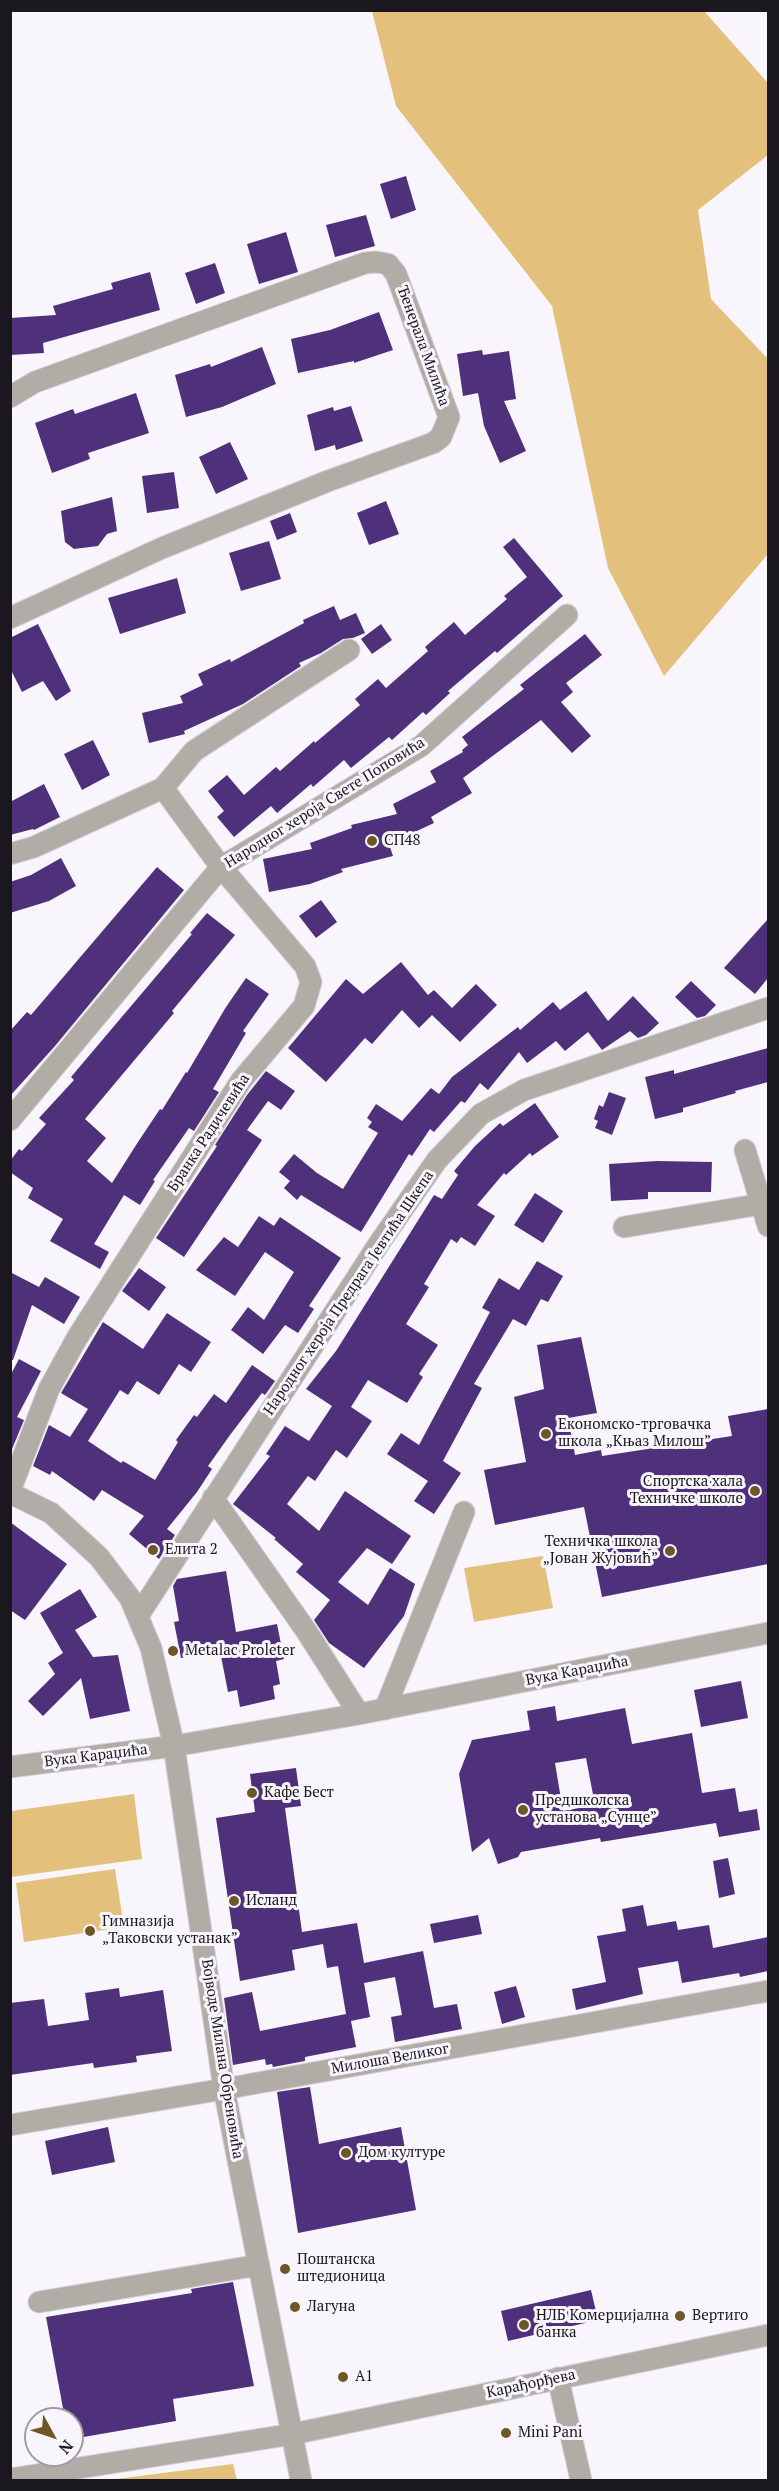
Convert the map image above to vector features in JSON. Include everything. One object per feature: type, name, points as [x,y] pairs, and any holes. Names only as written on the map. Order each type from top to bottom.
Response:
[{"type":"street","name":"Ђенерала Милића","points":[[10,398],[35,382],[365,263],[376,262],[387,264],[396,274],[449,417],[441,437],[433,443],[328,481],[162,548],[10,618]]},
{"type":"street","name":"Народног хероја Свете Поповића","points":[[10,1120],[221,867],[421,746],[567,615]]},
{"type":"street","points":[[10,854],[34,847],[163,788],[195,751],[349,650]]},
{"type":"street","name":"Бранка Радичевића","points":[[10,1492],[50,1389],[77,1338],[241,1081],[304,1006],[311,982],[305,966],[221,867],[163,788]]},
{"type":"street","name":"Народног хероја Предрага Јевтића Шкепа","points":[[138,1616],[393,1223],[437,1160],[481,1114],[524,1090],[768,1008]]},
{"type":"street","points":[[745,1150],[768,1226]]},
{"type":"street","points":[[624,1227],[762,1204]]},
{"type":"street","name":"Војводе Милана Обреновића","points":[[10,1492],[51,1513],[83,1540],[116,1577],[130,1598],[154,1659],[174,1746],[224,2089],[301,2481]]},
{"type":"street","points":[[213,1498],[307,1632],[359,1714]]},
{"type":"street","points":[[385,1709],[464,1512]]},
{"type":"street","name":"Вука Караџића","points":[[10,1767],[174,1746],[359,1714],[768,1634]]},
{"type":"street","name":"Милоша Великог","points":[[10,2125],[224,2089],[768,1991]]},
{"type":"street","points":[[39,2302],[259,2265]]},
{"type":"street","name":"Карађорђева","points":[[10,2479],[293,2434],[768,2335]]},
{"type":"street","points":[[558,2378],[581,2481]]},
{"type":"shaded area","points":[[372,11],[704,11],[768,83],[768,155],[698,210],[711,299],[768,359],[768,554],[664,676],[608,568],[552,306],[396,106]]},
{"type":"shaded area","points":[[543,1556],[553,1608],[474,1622],[464,1568]]},
{"type":"shaded area","points":[[134,1794],[142,1859],[11,1877],[11,1811]]},
{"type":"shaded area","points":[[115,1869],[124,1927],[24,1942],[16,1883]]},
{"type":"shaded area","points":[[233,2464],[237,2480],[108,2480]]},
{"type":"building","points":[[406,176],[416,210],[391,219],[380,184]]},
{"type":"building","points":[[366,215],[375,246],[335,257],[326,225]]},
{"type":"building","points":[[286,232],[298,272],[259,284],[247,244]]},
{"type":"building","points":[[215,263],[225,293],[196,304],[185,273]]},
{"type":"building","points":[[150,272],[160,310],[43,343],[44,353],[10,355],[10,318],[56,315],[53,306],[113,289],[111,283]]},
{"type":"building","points":[[379,312],[393,350],[354,363],[354,361],[298,373],[291,339],[330,330]]},
{"type":"building","points":[[262,347],[276,384],[222,407],[186,417],[175,375],[210,364],[211,367]]},
{"type":"building","points":[[482,350],[483,355],[509,351],[516,399],[504,401],[526,451],[500,463],[484,426],[478,393],[463,396],[457,354]]},
{"type":"building","points":[[136,393],[149,433],[88,453],[90,459],[52,473],[35,423],[73,409],[75,414]]},
{"type":"building","points":[[351,406],[363,441],[336,450],[335,445],[315,451],[307,415],[333,407],[334,411]]},
{"type":"building","points":[[230,442],[248,479],[216,494],[199,457]]},
{"type":"building","points":[[174,472],[179,508],[147,513],[142,476]]},
{"type":"building","points":[[112,497],[117,531],[107,534],[98,546],[74,549],[65,542],[61,511]]},
{"type":"building","points":[[386,501],[399,534],[369,545],[357,513]]},
{"type":"building","points":[[290,513],[297,532],[277,540],[270,521]]},
{"type":"building","points":[[514,538],[563,596],[497,653],[495,651],[448,691],[450,693],[426,715],[423,712],[392,740],[389,737],[351,768],[344,760],[313,787],[311,784],[277,813],[271,806],[234,837],[217,817],[224,811],[208,791],[227,775],[244,795],[276,767],[280,771],[360,705],[355,699],[378,679],[386,688],[428,651],[425,647],[454,622],[465,635],[507,599],[504,596],[527,577],[503,547]]},
{"type":"building","points":[[269,541],[281,579],[241,591],[229,553]]},
{"type":"building","points":[[177,578],[186,613],[120,634],[108,598]]},
{"type":"building","points":[[334,606],[340,620],[356,613],[365,633],[343,639],[299,663],[301,666],[243,704],[184,731],[185,734],[149,743],[142,713],[183,703],[180,696],[203,685],[198,674],[230,659],[231,662],[304,623],[303,620]]},
{"type":"building","points":[[38,624],[71,691],[56,701],[43,681],[22,692],[10,668],[10,638]]},
{"type":"building","points":[[381,624],[392,640],[372,654],[361,639]]},
{"type":"building","points":[[585,634],[602,655],[566,683],[573,692],[561,702],[591,736],[572,753],[541,720],[463,778],[472,793],[431,817],[434,823],[389,844],[393,856],[341,869],[343,872],[310,884],[269,892],[263,859],[312,849],[310,843],[352,828],[351,825],[397,814],[393,804],[436,782],[430,771],[463,752],[462,750],[468,745],[462,737],[524,689],[520,685]]},
{"type":"building","points":[[93,740],[110,775],[82,790],[64,754]]},
{"type":"building","points":[[44,784],[60,817],[34,830],[10,835],[10,802]]},
{"type":"building","points":[[61,858],[76,886],[49,901],[10,913],[10,882],[31,875]]},
{"type":"building","points":[[157,867],[184,890],[55,1046],[10,1096],[10,1031],[27,1012],[31,1015]]},
{"type":"building","points":[[321,900],[337,922],[316,938],[299,916]]},
{"type":"building","points":[[207,913],[235,935],[172,1011],[174,1013],[85,1119],[106,1138],[87,1161],[112,1183],[160,1109],[162,1110],[187,1073],[246,978],[269,994],[243,1031],[246,1033],[213,1089],[219,1092],[194,1131],[189,1128],[153,1180],[155,1181],[140,1205],[124,1195],[94,1244],[109,1252],[100,1269],[50,1241],[63,1219],[28,1198],[33,1188],[10,1172],[10,1161],[19,1149],[22,1151],[46,1124],[39,1118],[74,1080],[71,1077],[192,934],[190,933]]},
{"type":"building","points":[[768,919],[768,978],[755,994],[724,968]]},
{"type":"building","points":[[401,962],[428,995],[434,990],[452,1008],[476,984],[497,1005],[460,1042],[432,1015],[419,1028],[402,1010],[372,1044],[365,1038],[326,1082],[288,1048],[346,979],[363,994]]},
{"type":"building","points":[[691,981],[716,1005],[705,1016],[697,1018],[675,997]]},
{"type":"building","points":[[586,991],[608,1021],[633,996],[659,1023],[646,1035],[638,1038],[630,1031],[602,1050],[588,1032],[565,1051],[556,1041],[527,1063],[519,1052],[488,1090],[480,1083],[465,1103],[461,1101],[434,1132],[430,1129],[412,1156],[409,1154],[361,1232],[301,1195],[297,1200],[284,1188],[290,1181],[279,1172],[294,1154],[317,1173],[343,1189],[378,1133],[368,1127],[372,1122],[367,1118],[376,1104],[402,1121],[431,1088],[439,1094],[452,1077],[518,1027],[520,1030],[553,1002],[560,1010]]},
{"type":"building","points":[[768,1048],[768,1082],[683,1108],[683,1112],[655,1119],[645,1077],[674,1070],[674,1074]]},
{"type":"building","points":[[266,1071],[295,1091],[281,1110],[268,1101],[247,1130],[262,1140],[184,1257],[156,1238],[217,1146],[215,1145],[247,1095]]},
{"type":"building","points":[[609,1092],[626,1098],[612,1135],[595,1128],[598,1121],[594,1119],[599,1105],[603,1107]]},
{"type":"building","points":[[535,1103],[559,1137],[532,1156],[530,1153],[506,1175],[504,1173],[477,1205],[495,1216],[475,1246],[461,1237],[457,1243],[451,1239],[424,1284],[429,1287],[406,1324],[438,1345],[419,1374],[423,1377],[407,1403],[368,1380],[351,1407],[372,1421],[347,1458],[336,1450],[315,1481],[308,1476],[287,1504],[319,1531],[345,1491],[411,1536],[392,1564],[367,1548],[338,1582],[368,1605],[390,1568],[415,1584],[404,1616],[364,1668],[329,1643],[314,1620],[330,1600],[296,1572],[303,1564],[274,1539],[276,1538],[233,1504],[270,1456],[266,1454],[285,1426],[309,1441],[332,1406],[306,1389],[336,1351],[434,1195],[442,1199],[458,1175],[454,1171],[475,1146],[500,1123],[503,1126]]},
{"type":"building","points":[[657,1161],[712,1162],[711,1192],[648,1192],[648,1199],[611,1201],[609,1164]]},
{"type":"building","points":[[535,1193],[563,1211],[543,1243],[514,1225]]},
{"type":"building","points":[[259,1216],[274,1226],[280,1217],[341,1258],[309,1306],[314,1309],[298,1333],[285,1325],[263,1354],[231,1330],[248,1307],[264,1320],[294,1272],[265,1252],[235,1296],[196,1270],[224,1237],[238,1247]]},
{"type":"building","points":[[537,1261],[563,1276],[548,1302],[541,1299],[526,1326],[513,1319],[474,1384],[482,1388],[443,1461],[461,1473],[434,1514],[414,1501],[428,1481],[387,1454],[401,1433],[419,1445],[490,1312],[482,1308],[499,1278],[519,1290]]},
{"type":"building","points":[[139,1268],[166,1287],[149,1311],[122,1291]]},
{"type":"building","points":[[10,1272],[39,1287],[45,1277],[80,1297],[64,1324],[32,1305],[13,1360],[10,1360]]},
{"type":"building","points":[[167,1313],[211,1342],[191,1372],[179,1364],[159,1395],[137,1381],[128,1395],[120,1390],[88,1441],[121,1463],[123,1461],[155,1480],[178,1442],[176,1440],[194,1415],[197,1417],[214,1394],[226,1403],[252,1365],[275,1381],[265,1395],[262,1393],[208,1466],[212,1469],[197,1492],[167,1529],[175,1535],[159,1559],[129,1534],[144,1516],[102,1490],[94,1501],[52,1471],[50,1475],[33,1466],[49,1425],[70,1437],[88,1409],[61,1393],[103,1322],[143,1349]]},
{"type":"building","points":[[581,1337],[597,1413],[568,1418],[575,1455],[601,1450],[602,1456],[732,1436],[728,1416],[768,1409],[768,1564],[602,1597],[584,1507],[495,1525],[484,1470],[526,1462],[514,1397],[544,1389],[537,1345]]},
{"type":"building","points":[[19,1359],[41,1371],[17,1417],[24,1420],[10,1454],[10,1376]]},
{"type":"building","points":[[10,1522],[67,1564],[25,1620],[10,1610]]},
{"type":"building","points":[[226,1571],[236,1632],[277,1624],[284,1659],[276,1661],[280,1684],[273,1686],[275,1699],[240,1707],[237,1690],[228,1692],[220,1651],[181,1658],[174,1622],[179,1621],[173,1586],[177,1579]]},
{"type":"building","points":[[80,1589],[97,1617],[75,1630],[93,1657],[118,1655],[130,1711],[90,1719],[81,1678],[43,1716],[28,1701],[55,1674],[48,1663],[63,1653],[40,1613]]},
{"type":"building","points":[[741,1681],[748,1718],[701,1727],[694,1690]]},
{"type":"building","points":[[555,1706],[557,1721],[625,1708],[632,1744],[692,1733],[702,1793],[735,1788],[739,1812],[757,1809],[760,1830],[719,1837],[716,1823],[601,1842],[600,1838],[521,1852],[518,1857],[498,1864],[489,1838],[472,1852],[459,1774],[472,1740],[530,1730],[527,1711]],"holes":[[[586,1758],[595,1805],[563,1811],[555,1763]]]},
{"type":"building","points":[[296,1768],[301,1806],[285,1808],[302,1932],[357,1923],[364,1963],[423,1951],[434,2008],[457,2004],[462,2029],[395,2042],[391,2017],[402,2015],[395,1977],[364,1983],[370,2017],[351,2021],[356,2047],[305,2057],[305,2061],[273,2067],[272,2064],[266,2065],[265,2059],[233,2065],[224,1998],[252,1992],[260,2031],[346,2014],[338,1966],[327,1968],[323,1944],[292,1950],[295,1970],[240,1981],[216,1818],[255,1812],[250,1774]]},
{"type":"building","points":[[728,1858],[735,1894],[719,1898],[713,1861]]},
{"type":"building","points":[[643,1905],[647,1926],[676,1921],[678,1930],[709,1925],[713,1948],[768,1937],[768,1971],[740,1977],[739,1973],[682,1983],[678,1961],[638,1968],[643,1994],[576,2010],[572,1989],[606,1982],[597,1936],[626,1931],[622,1909]]},
{"type":"building","points":[[478,1915],[482,1934],[434,1943],[430,1924]]},
{"type":"building","points":[[516,1986],[525,2017],[502,2024],[494,1992]]},
{"type":"building","name":"Гимназија „Таковски устанак”","points":[[119,1988],[120,1997],[163,1990],[172,2051],[136,2056],[137,2062],[94,2068],[93,2063],[10,2075],[10,2003],[44,1999],[48,2026],[89,2020],[85,1993]]},
{"type":"building","name":"Дом културе","points":[[310,2087],[319,2144],[401,2127],[416,2210],[298,2233],[277,2092]]},
{"type":"building","points":[[108,2127],[115,2162],[52,2175],[45,2141]]},
{"type":"building","points":[[233,2282],[254,2386],[173,2399],[176,2421],[84,2437],[84,2407],[63,2407],[46,2317],[192,2293],[191,2289]]},
{"type":"building","points":[[591,2290],[598,2320],[508,2341],[501,2311]]},
{"type":"place","name":"СП48","points":[[372,841]]},
{"type":"place","name":"Економско-трговачка школа „Књаз Милош”","points":[[546,1434]]},
{"type":"place","name":"Спортска хала Техничке школе","points":[[755,1491]]},
{"type":"place","name":"Елита 2","points":[[153,1550]]},
{"type":"place","name":"Техничка школа „Јован Жујовић”","points":[[670,1551]]},
{"type":"place","name":"Metalac Proleter","points":[[173,1651]]},
{"type":"place","name":"Кафе Бест","points":[[252,1793]]},
{"type":"place","name":"Предшколска установа „Сунце”","points":[[523,1810]]},
{"type":"place","name":"Исланд","points":[[234,1901]]},
{"type":"place","name":"Гимназија „Таковски устанак”","points":[[90,1931]]},
{"type":"place","name":"Дом културе","points":[[346,2153]]},
{"type":"place","name":"Поштанска штедионица","points":[[285,2269]]},
{"type":"place","name":"Лагуна","points":[[295,2307]]},
{"type":"place","name":"Вертиго","points":[[680,2316]]},
{"type":"place","name":"НЛБ Комерцијална банка","points":[[524,2325]]},
{"type":"place","name":"A1","points":[[343,2377]]},
{"type":"place","name":"Mini Pani","points":[[506,2433]]}]
